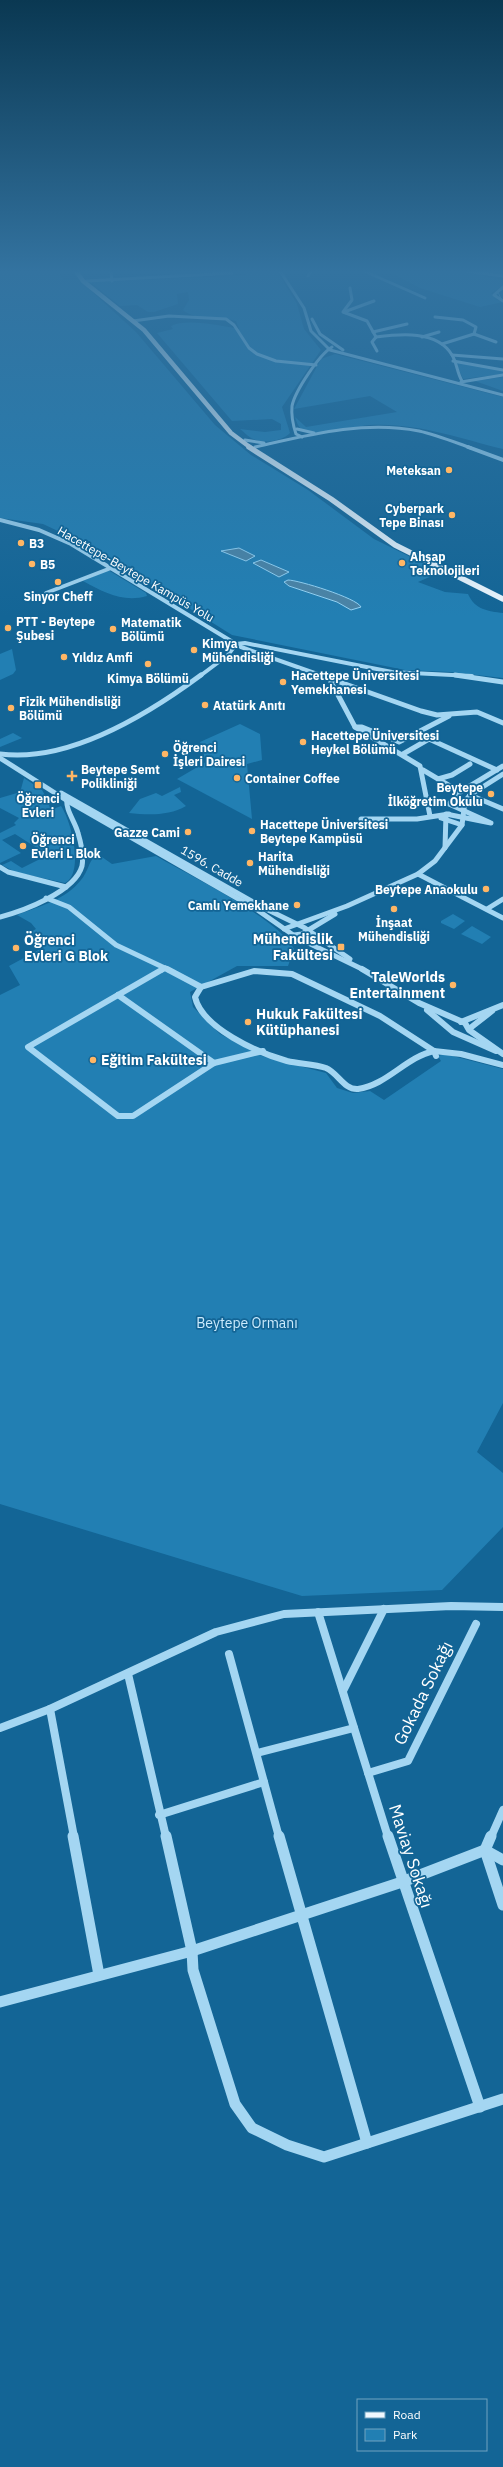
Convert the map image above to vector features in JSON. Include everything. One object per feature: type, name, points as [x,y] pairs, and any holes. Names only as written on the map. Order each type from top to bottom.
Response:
[{"type":"main road","points":[[191,386],[226,428],[254,449],[331,498],[395,545],[503,599]]},
{"type":"main road","points":[[226,428],[245,440],[254,449],[266,454],[278,464]]},
{"type":"street","points":[[300,436],[296,434],[291,411],[293,403],[303,386]]},
{"type":"street","points":[[478,386],[503,394]]},
{"type":"street","points":[[479,386],[503,394]]},
{"type":"street","points":[[293,424],[300,436]]},
{"type":"street","points":[[254,449],[300,436],[378,426],[426,433],[503,460]]},
{"type":"street","points":[[297,429],[320,433]]},
{"type":"street","points":[[245,440],[271,445]]},
{"type":"street","points":[[266,454],[266,449],[271,445]]},
{"type":"street","name":"Hacettepe-Beytepe Kampüs Yolu","points":[[0,520],[22,524],[45,532],[111,568],[238,645]]},
{"type":"street","points":[[46,593],[111,568]]},
{"type":"street","points":[[238,645],[421,711],[437,715],[477,712],[503,724]]},
{"type":"street","points":[[238,645],[395,674],[477,679],[503,683]]},
{"type":"street","points":[[0,754],[24,756],[46,754],[71,747],[147,710],[191,683],[232,652],[238,645]]},
{"type":"street","points":[[329,678],[355,727],[416,762],[423,770],[460,792]]},
{"type":"street","points":[[355,727],[362,727],[399,742],[450,715]]},
{"type":"street","points":[[403,754],[429,739],[497,770]]},
{"type":"street","points":[[15,767],[13,765],[16,761],[24,756]]},
{"type":"street","name":"1596. Cadde","points":[[0,758],[256,909],[294,935],[359,967]]},
{"type":"street","points":[[438,780],[452,775],[470,764]]},
{"type":"street","points":[[446,814],[491,823],[449,804],[460,792],[503,766]]},
{"type":"street","points":[[423,770],[430,816]]},
{"type":"street","points":[[284,929],[296,923],[347,906],[418,874],[435,861],[462,825],[462,815],[465,801],[470,795],[503,774]]},
{"type":"street","points":[[470,795],[503,809]]},
{"type":"street","points":[[0,917],[46,898],[66,887],[81,869],[82,858],[80,842],[67,798]]},
{"type":"street","name":"1596. Cadde","points":[[67,798],[260,906],[296,923],[359,967]]},
{"type":"street","points":[[445,848],[446,814]]},
{"type":"street","points":[[362,819],[417,819],[446,814],[462,815]]},
{"type":"street","points":[[438,815],[445,821],[462,825]]},
{"type":"street","points":[[0,867],[15,874],[66,887]]},
{"type":"street","points":[[418,874],[503,918]]},
{"type":"street","points":[[46,898],[57,900],[79,912],[114,944],[201,987]]},
{"type":"street","points":[[487,909],[503,899]]},
{"type":"street","points":[[294,935],[307,930],[347,906]]},
{"type":"street","points":[[359,967],[419,1003],[467,1024],[469,1029],[501,1053]]},
{"type":"street","points":[[165,968],[28,1047],[118,1116],[125,1117],[133,1116],[214,1064],[263,1051]]},
{"type":"street","points":[[435,1054],[385,1075],[369,1086],[355,1089],[346,1086],[332,1070],[324,1067],[294,1063],[263,1051],[230,1035],[199,1010],[195,997],[201,987],[254,971],[292,974],[380,1016],[435,1054],[503,1065]]},
{"type":"street","points":[[118,995],[214,1064]]},
{"type":"street","points":[[419,1003],[450,1028],[501,1053]]},
{"type":"street","points":[[450,1028],[453,1023],[462,1022],[503,1005]]},
{"type":"street","points":[[460,1034],[469,1029],[494,1009]]},
{"type":"street","points":[[0,1728],[50,1709],[216,1632],[284,1614],[451,1606],[503,1607]]},
{"type":"street","points":[[342,1691],[384,1609]]},
{"type":"street","name":"Maviay Sokağı","points":[[318,1612],[402,1882],[480,2106]]},
{"type":"street","name":"Gokada Sokağı","points":[[368,1773],[408,1761],[476,1624]]},
{"type":"street","points":[[229,1654],[300,1915],[368,2143]]},
{"type":"street","points":[[128,1674],[159,1815],[192,1951],[193,1970],[236,2104],[252,2128],[287,2145],[324,2158],[503,2099]]},
{"type":"street","points":[[50,1709],[99,1974]]},
{"type":"street","points":[[257,1753],[354,1728]]},
{"type":"street","points":[[159,1815],[264,1782]]},
{"type":"street","points":[[503,1810],[485,1850],[503,1905]]},
{"type":"street","points":[[0,2002],[99,1974],[192,1951],[402,1882],[485,1850]]},
{"type":"street","points":[[485,1850],[503,1860]]},
{"type":"green space","points":[[0,386],[182,386],[215,425],[251,455],[308,490],[374,539],[441,572],[418,582],[445,592],[468,594],[478,607],[503,613],[503,678],[450,672],[405,670],[232,635],[90,546],[43,524],[0,518]]},
{"type":"green space","points":[[202,386],[296,386],[282,407],[290,433],[283,438],[264,442],[249,437],[240,429],[265,432],[281,430],[281,424],[272,419],[232,421]]},
{"type":"green space","points":[[306,386],[461,386],[503,397],[503,449],[420,428],[403,426],[369,425],[323,432],[305,431],[300,428],[295,417],[306,427],[397,412],[370,396],[294,409]]},
{"type":"green space","points":[[489,386],[503,386],[503,391]]},
{"type":"green space","points":[[108,570],[146,593],[147,596],[138,598],[121,597],[98,589],[83,581]]},
{"type":"green space","points":[[12,649],[16,670],[13,674],[0,680],[0,654]]},
{"type":"green space","points":[[240,724],[260,734],[262,760],[247,764],[252,819],[177,779],[206,762],[200,742]]},
{"type":"green space","points":[[13,733],[22,738],[0,747],[0,739]]},
{"type":"green space","points":[[24,778],[42,790],[50,804],[49,806],[53,809],[61,806],[69,823],[75,858],[74,869],[71,877],[65,883],[15,872],[2,865],[11,861],[22,868],[48,855],[15,834],[2,840],[21,853],[0,863],[0,833],[16,825],[14,823],[19,818],[0,808],[0,798],[17,793],[21,789]]},
{"type":"green space","points":[[180,787],[181,792],[174,795],[186,806],[173,812],[166,813],[129,813],[140,799],[156,793],[162,796]]},
{"type":"green space","name":"Beytepe Ormanı","points":[[95,856],[102,857],[112,864],[156,856],[232,898],[286,937],[294,949],[288,966],[237,966],[190,992],[193,1007],[220,1034],[262,1056],[326,1073],[337,1088],[353,1093],[370,1091],[384,1100],[441,1061],[438,1056],[445,1054],[503,1069],[503,1403],[477,1452],[503,1473],[503,1527],[442,1590],[302,1596],[0,1504],[0,995],[20,985],[9,966],[44,947],[40,942],[27,934],[36,929],[31,923],[17,915],[52,902],[75,887],[83,877]]},
{"type":"green space","points":[[453,914],[465,921],[454,929],[441,923],[441,921]]},
{"type":"green space","points":[[472,926],[491,937],[482,944],[461,934]]},
{"type":"shaded area","points":[[239,548],[255,556],[246,561],[221,551]]},
{"type":"shaded area","points":[[261,560],[289,572],[279,577],[253,563]]},
{"type":"shaded area","points":[[288,580],[314,586],[339,595],[357,603],[361,607],[351,610],[337,602],[289,586],[284,582]]},
{"type":"place","name":"Meteksan","points":[[449,470]]},
{"type":"place","name":"Cyberpark Tepe Binası","points":[[452,515]]},
{"type":"place","name":"B3","points":[[21,543]]},
{"type":"place","name":"Ahşap Teknolojileri","points":[[402,563]]},
{"type":"place","name":"B5","points":[[32,564]]},
{"type":"place","name":"Sinyor Cheff","points":[[58,582]]},
{"type":"place","name":"PTT - Beytepe Şubesi","points":[[8,628]]},
{"type":"place","name":"Matematik Bölümü","points":[[113,629]]},
{"type":"place","name":"Kimya Mühendisliği","points":[[194,650]]},
{"type":"place","name":"Yıldız Amfi","points":[[64,657]]},
{"type":"place","name":"Kimya Bölümü","points":[[148,664]]},
{"type":"place","name":"Hacettepe Üniversitesi Yemekhanesi","points":[[283,682]]},
{"type":"place","name":"Atatürk Anıtı","points":[[205,705]]},
{"type":"place","name":"Fizik Mühendisliği Bölümü","points":[[11,708]]},
{"type":"place","name":"Hacettepe Üniversitesi Heykel Bölümü","points":[[303,742]]},
{"type":"place","name":"Öğrenci İşleri Dairesi","points":[[165,754]]},
{"type":"place","name":"Beytepe Semt Polikliniği","points":[[72,776]]},
{"type":"place","name":"Container Coffee","points":[[237,778]]},
{"type":"place","name":"Öğrenci Evleri","points":[[38,785]]},
{"type":"place","name":"Beytepe İlköğretim Okulu","points":[[491,794]]},
{"type":"place","name":"Hacettepe Üniversitesi Beytepe Kampüsü","points":[[252,831]]},
{"type":"place","name":"Gazze Cami","points":[[188,832]]},
{"type":"place","name":"Öğrenci Evleri L Blok","points":[[23,846]]},
{"type":"place","name":"Harita Mühendisliği","points":[[250,863]]},
{"type":"place","name":"Beytepe Anaokulu","points":[[486,889]]},
{"type":"place","name":"Camlı Yemekhane","points":[[297,905]]},
{"type":"place","name":"İnşaat Mühendisliği","points":[[394,909]]},
{"type":"place","name":"Mühendislik Fakültesi","points":[[341,947]]},
{"type":"place","name":"Öğrenci Evleri G Blok","points":[[16,948]]},
{"type":"place","name":"TaleWorlds Entertainment","points":[[453,985]]},
{"type":"place","name":"Hukuk Fakültesi Kütüphanesi","points":[[248,1022]]},
{"type":"place","name":"Eğitim Fakültesi","points":[[93,1060]]}]
